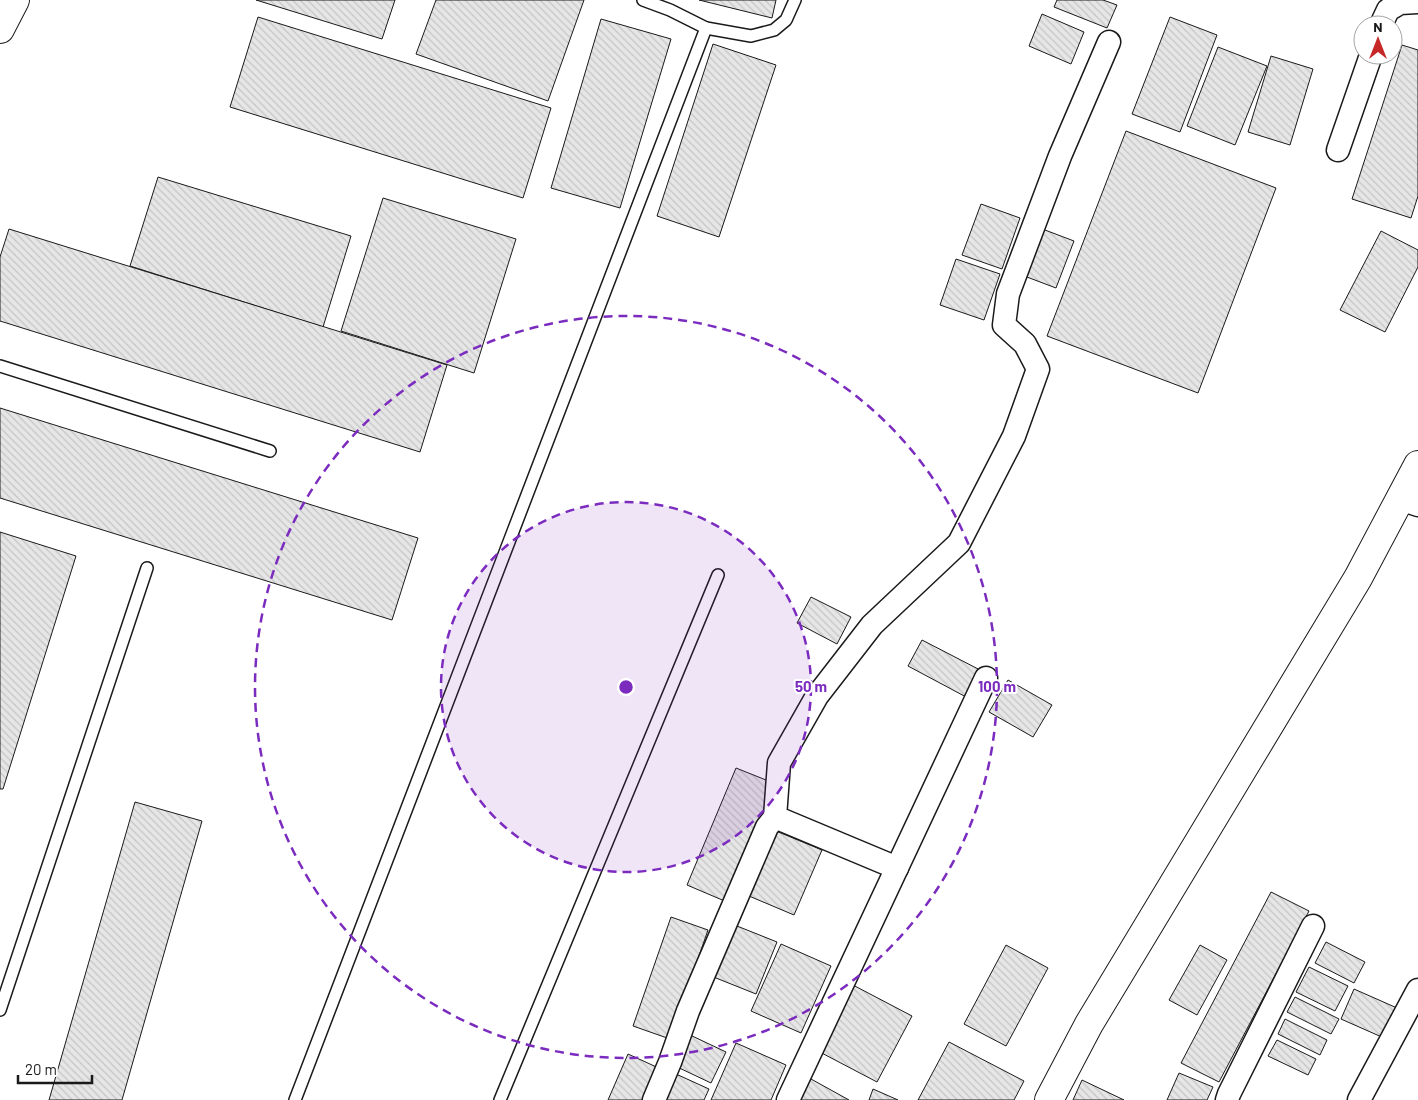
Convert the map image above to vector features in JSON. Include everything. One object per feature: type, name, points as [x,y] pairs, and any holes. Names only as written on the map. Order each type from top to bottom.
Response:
[{"type":"street","points":[[0,29],[14,0]]},
{"type":"street","points":[[1386,15],[1388,10],[1400,3],[1418,2]]},
{"type":"street","points":[[654,1100],[691,1003],[767,827],[775,817],[779,763],[817,696],[872,625],[959,543],[1014,436],[1038,368],[1025,344],[1004,325],[1008,294],[1060,156],[1109,42]]},
{"type":"street","points":[[1338,150],[1368,65]]},
{"type":"street","points":[[1049,1100],[1089,1024],[1358,578],[1409,502],[1418,465]]},
{"type":"street","points":[[788,1100],[986,678]]},
{"type":"street","points":[[775,817],[897,868]]},
{"type":"street","points":[[1227,1100],[1313,926]]},
{"type":"street","points":[[1359,1100],[1418,990]]},
{"type":"lane","points":[[643,0],[670,10],[706,28],[752,36],[774,30],[786,20],[795,0]]},
{"type":"lane","points":[[295,1100],[706,28]]},
{"type":"lane","points":[[0,366],[270,451]]},
{"type":"lane","points":[[0,1010],[146,568]]},
{"type":"lane","points":[[500,1100],[718,575]]},
{"type":"building","points":[[256,0],[395,0],[382,39]]},
{"type":"building","points":[[436,0],[584,0],[548,101],[416,54]]},
{"type":"building","points":[[699,0],[776,0],[772,18]]},
{"type":"building","points":[[1057,0],[1103,0],[1117,5],[1107,28],[1054,7]]},
{"type":"building","points":[[1042,14],[1084,32],[1071,64],[1029,46]]},
{"type":"building","points":[[258,17],[551,108],[523,198],[230,107]]},
{"type":"building","points":[[1170,17],[1217,35],[1180,132],[1132,114]]},
{"type":"building","points":[[601,19],[671,39],[620,208],[551,188]]},
{"type":"building","points":[[713,44],[776,65],[719,237],[657,216]]},
{"type":"building","points":[[1403,45],[1418,50],[1418,196],[1411,218],[1352,199],[1396,65],[1403,65]]},
{"type":"building","points":[[1218,47],[1267,66],[1235,145],[1187,126]]},
{"type":"building","points":[[1271,56],[1313,69],[1290,145],[1248,132]]},
{"type":"building","points":[[1126,131],[1276,188],[1198,393],[1047,336]]},
{"type":"building","points":[[158,177],[351,236],[323,327],[130,266]]},
{"type":"building","points":[[383,198],[516,239],[474,373],[341,331]]},
{"type":"building","points":[[981,204],[1020,218],[1002,269],[962,255]]},
{"type":"building","points":[[1037,227],[1074,241],[1056,288],[1019,274]]},
{"type":"building","points":[[9,229],[447,365],[420,452],[0,321],[0,257]]},
{"type":"building","points":[[1381,231],[1418,250],[1418,267],[1385,332],[1340,310]]},
{"type":"building","points":[[956,259],[1000,274],[984,320],[940,305]]},
{"type":"building","points":[[0,408],[418,538],[392,620],[0,498]]},
{"type":"building","points":[[0,532],[76,556],[3,789],[0,789]]},
{"type":"building","points":[[811,597],[851,617],[837,644],[797,623]]},
{"type":"building","points":[[922,640],[982,671],[968,698],[908,666]]},
{"type":"building","points":[[1008,680],[1052,705],[1033,737],[989,712]]},
{"type":"building","points":[[736,768],[776,784],[727,902],[687,885]]},
{"type":"building","points":[[135,802],[202,821],[122,1100],[49,1100]]},
{"type":"building","points":[[776,831],[822,850],[794,915],[749,896]]},
{"type":"building","points":[[1271,892],[1309,911],[1219,1082],[1181,1063]]},
{"type":"building","points":[[671,917],[708,930],[670,1039],[633,1026]]},
{"type":"building","points":[[732,924],[777,942],[756,994],[711,976]]},
{"type":"building","points":[[1326,942],[1365,962],[1354,983],[1315,963]]},
{"type":"building","points":[[781,944],[831,966],[801,1033],[751,1011]]},
{"type":"building","points":[[1006,945],[1048,968],[1006,1046],[964,1024]]},
{"type":"building","points":[[1200,945],[1227,960],[1197,1015],[1169,1000]]},
{"type":"building","points":[[1309,967],[1348,986],[1335,1011],[1296,992]]},
{"type":"building","points":[[851,984],[912,1016],[877,1082],[816,1050]]},
{"type":"building","points":[[1354,989],[1397,1008],[1384,1038],[1341,1019]]},
{"type":"building","points":[[1295,997],[1339,1019],[1331,1034],[1287,1012]]},
{"type":"building","points":[[1285,1019],[1327,1040],[1320,1055],[1278,1034]]},
{"type":"building","points":[[688,1034],[726,1052],[711,1083],[673,1065]]},
{"type":"building","points":[[1277,1040],[1316,1059],[1308,1075],[1268,1056]]},
{"type":"building","points":[[949,1042],[1024,1081],[1014,1100],[918,1100]]},
{"type":"building","points":[[736,1043],[786,1065],[771,1100],[711,1100]]},
{"type":"building","points":[[628,1054],[663,1070],[650,1100],[608,1100]]},
{"type":"building","points":[[1179,1073],[1213,1087],[1207,1100],[1167,1100]]},
{"type":"building","points":[[676,1074],[709,1089],[704,1100],[665,1100]]},
{"type":"building","points":[[811,1079],[849,1100],[799,1100]]},
{"type":"building","points":[[1082,1080],[1124,1100],[1073,1100]]},
{"type":"building","points":[[873,1089],[898,1100],[869,1100]]}]
